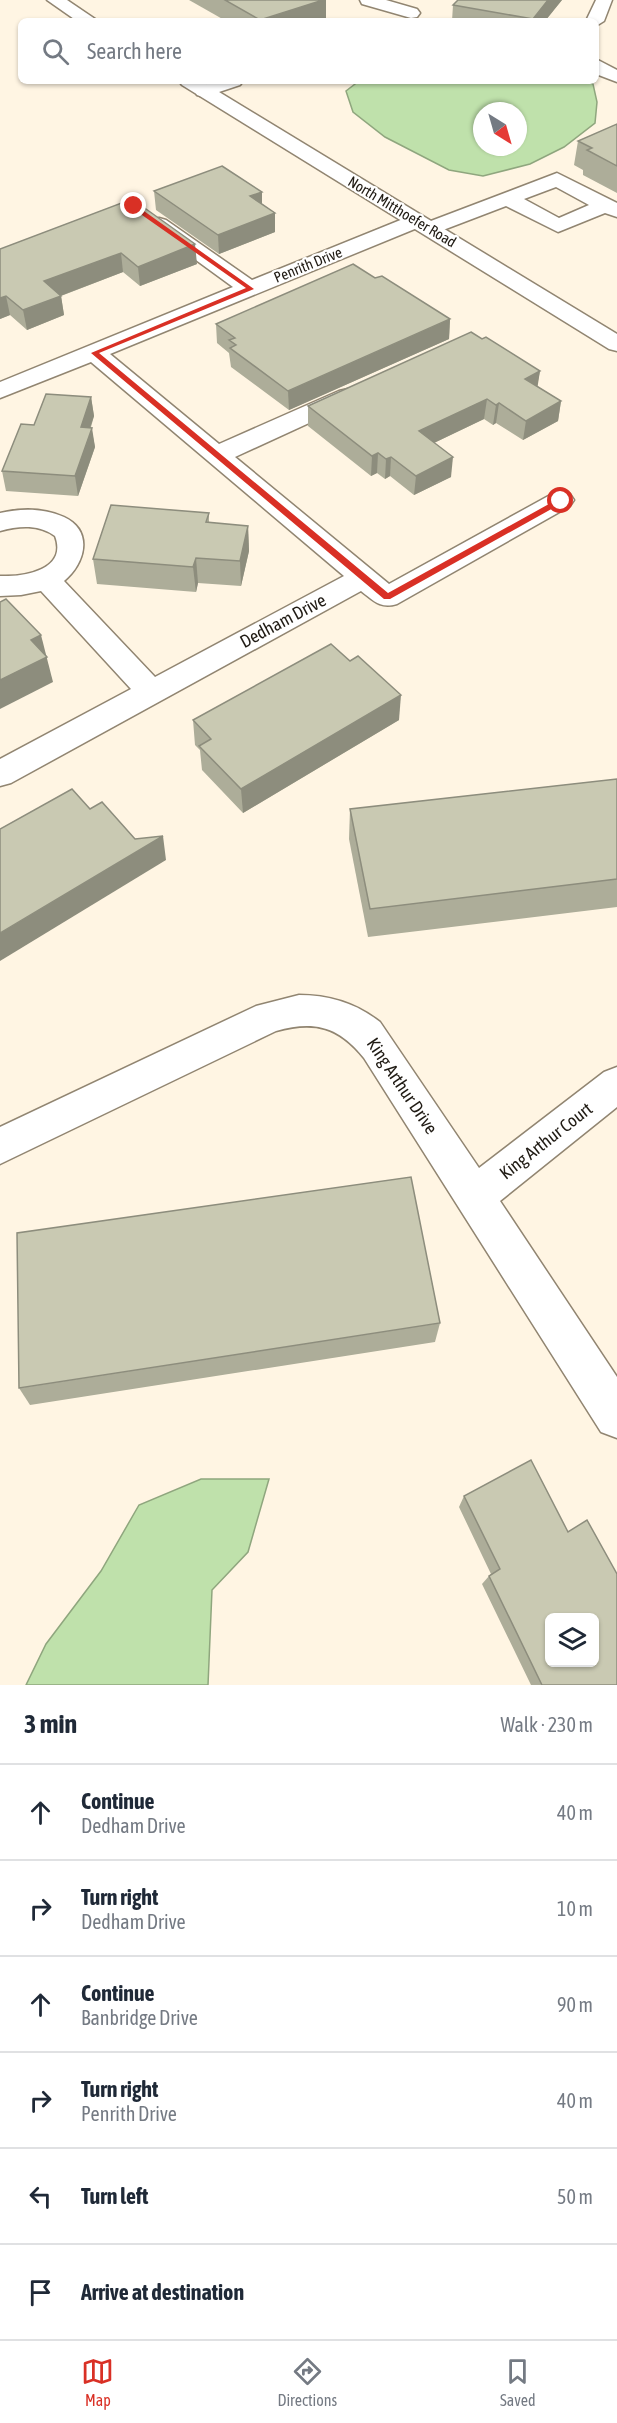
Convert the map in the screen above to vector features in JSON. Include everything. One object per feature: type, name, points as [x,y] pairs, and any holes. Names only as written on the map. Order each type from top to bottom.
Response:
[{"type":"street","points":[[55,0],[85,18]]},
{"type":"street","points":[[368,0],[405,17],[425,0]]},
{"type":"street","points":[[596,18],[604,0]]},
{"type":"street","points":[[599,69],[617,77]]},
{"type":"street","points":[[196,86],[211,84]]},
{"type":"street","name":"North Mitthoefer Road","points":[[196,86],[617,344]]},
{"type":"street","name":"Penrith Drive","points":[[0,392],[250,289],[423,225],[508,199],[557,179],[612,208]]},
{"type":"street","points":[[508,199],[558,226],[612,208]]},
{"type":"street","points":[[144,213],[250,289]]},
{"type":"street","points":[[94,353],[387,597],[561,501]]},
{"type":"street","points":[[217,455],[364,388]]},
{"type":"street","points":[[0,522],[21,517],[51,522],[70,538],[71,549],[68,560],[46,579],[29,585],[0,586]]},
{"type":"street","name":"Dedham Drive","points":[[0,774],[363,577]]},
{"type":"street","points":[[46,579],[151,692]]},
{"type":"street","name":"King Arthur Drive","points":[[0,1146],[269,1017],[292,1010],[317,1010],[351,1021],[371,1037],[617,1416]]},
{"type":"street","name":"King Arthur Court","points":[[475,1196],[617,1084]]},
{"type":"shaded area","points":[[355,84],[593,84],[597,102],[595,123],[564,147],[530,164],[483,176],[449,170],[385,137],[353,112],[346,91]]},
{"type":"shaded area","points":[[201,1479],[269,1479],[248,1552],[212,1590],[208,1685],[26,1685],[46,1644],[101,1571],[139,1505]]},
{"type":"building","points":[[225,0],[323,0],[266,18],[256,18]]},
{"type":"building","points":[[458,0],[548,0],[534,18],[453,5]]},
{"type":"building","points":[[617,124],[617,166],[587,150],[592,148],[578,141]]},
{"type":"building","points":[[222,166],[262,192],[250,196],[275,213],[218,235],[154,191]]},
{"type":"building","points":[[132,199],[195,244],[138,267],[121,253],[44,281],[61,296],[23,310],[6,296],[0,298],[0,249]]},
{"type":"building","points":[[353,264],[375,278],[382,276],[450,319],[288,391],[230,348],[236,345],[229,340],[235,338],[216,324]]},
{"type":"building","points":[[471,332],[482,339],[486,337],[540,371],[525,379],[561,401],[526,421],[499,403],[496,405],[487,399],[419,431],[453,457],[416,476],[391,457],[386,459],[378,453],[372,456],[308,406]]},
{"type":"building","points":[[46,394],[91,397],[81,427],[92,428],[75,476],[2,471],[21,424],[34,425]]},
{"type":"building","points":[[111,505],[209,513],[206,522],[248,526],[240,561],[196,558],[193,567],[93,559]]},
{"type":"building","points":[[6,599],[41,635],[31,640],[47,657],[0,680],[0,602]]},
{"type":"building","points":[[331,644],[350,661],[358,656],[401,695],[241,789],[199,746],[211,739],[193,720]]},
{"type":"building","points":[[617,779],[617,879],[370,909],[350,809]]},
{"type":"building","points":[[72,789],[90,809],[102,802],[135,839],[163,836],[0,933],[0,829]]},
{"type":"building","points":[[411,1177],[440,1323],[19,1388],[17,1233]]},
{"type":"building","points":[[531,1460],[568,1532],[587,1520],[617,1574],[617,1685],[542,1685],[489,1576],[500,1569],[464,1496]]},
{"type":"route","points":[[134,206],[250,289],[94,353],[387,597],[561,501]]}]
